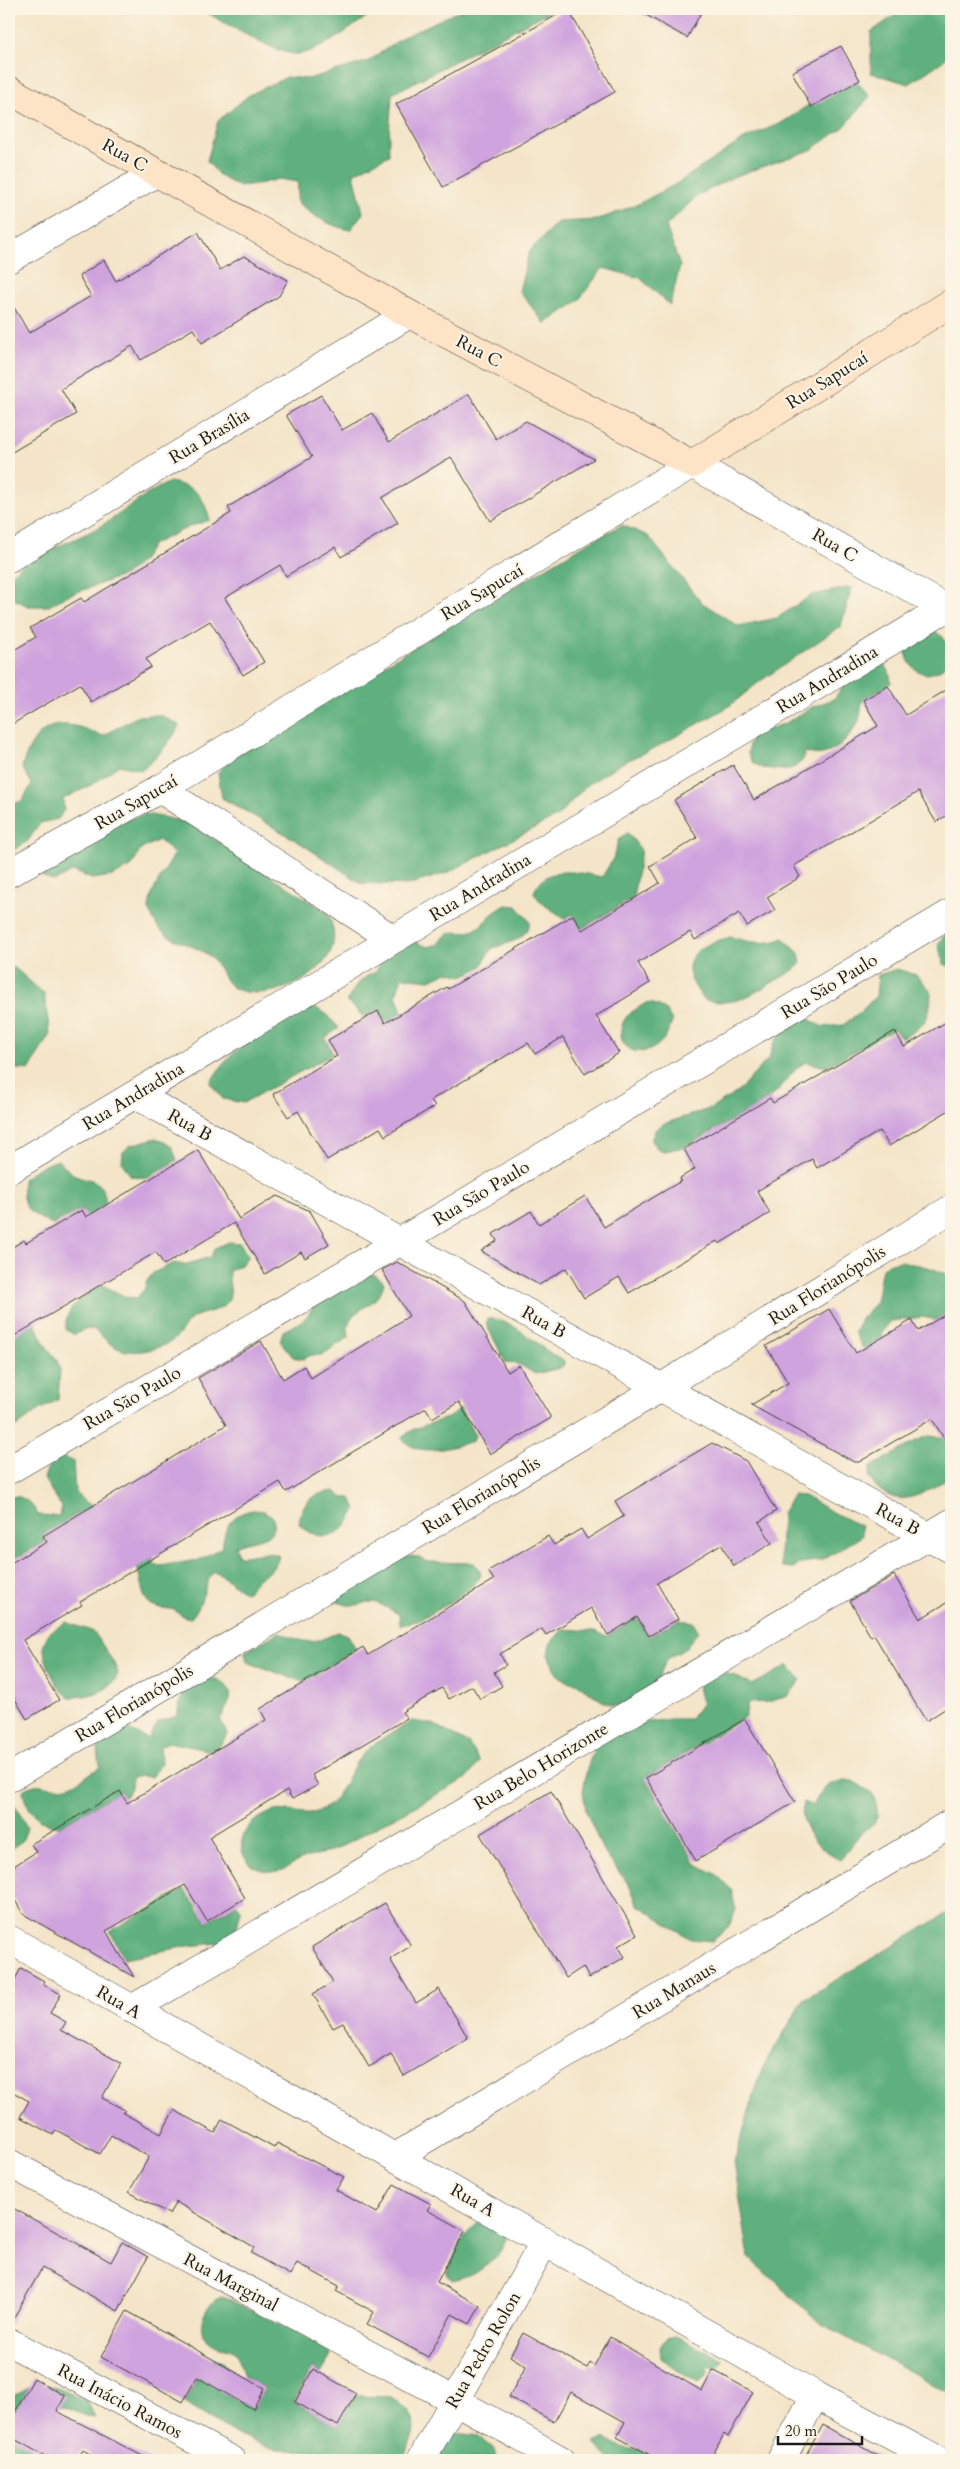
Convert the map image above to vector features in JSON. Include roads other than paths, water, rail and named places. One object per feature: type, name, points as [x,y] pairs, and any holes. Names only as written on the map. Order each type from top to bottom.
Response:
[{"type":"street","name":"Rua C","points":[[9,90],[409,314],[692,464],[949,608]]},
{"type":"street","points":[[9,259],[156,173]]},
{"type":"street","name":"Rua Sapucaí","points":[[9,873],[160,789],[692,464],[951,303]]},
{"type":"street","name":"Rua Brasília","points":[[9,558],[409,314]]},
{"type":"street","name":"Rua Andradina","points":[[9,1170],[949,608]]},
{"type":"street","points":[[160,789],[393,939]]},
{"type":"street","name":"Rua São Paulo","points":[[9,1470],[400,1241],[951,913]]},
{"type":"street","name":"Rua B","points":[[136,1095],[662,1387],[944,1536]]},
{"type":"street","name":"Rua Florianópolis","points":[[9,1778],[662,1387],[951,1209]]},
{"type":"street","name":"Rua Belo Horizonte","points":[[132,2009],[944,1536]]},
{"type":"street","name":"Rua Manaus","points":[[397,2156],[951,1823]]},
{"type":"street","name":"Rua A","points":[[9,1938],[132,2009],[397,2156],[815,2395],[937,2460]]},
{"type":"street","name":"Rua Marginal","points":[[9,2163],[454,2400],[561,2460]]},
{"type":"street","name":"Rua Pedro Rolon","points":[[421,2460],[545,2241]]},
{"type":"street","name":"Rua Inácio Ramos","points":[[9,2342],[232,2460]]},
{"type":"street","points":[[781,2460],[815,2395]]}]
